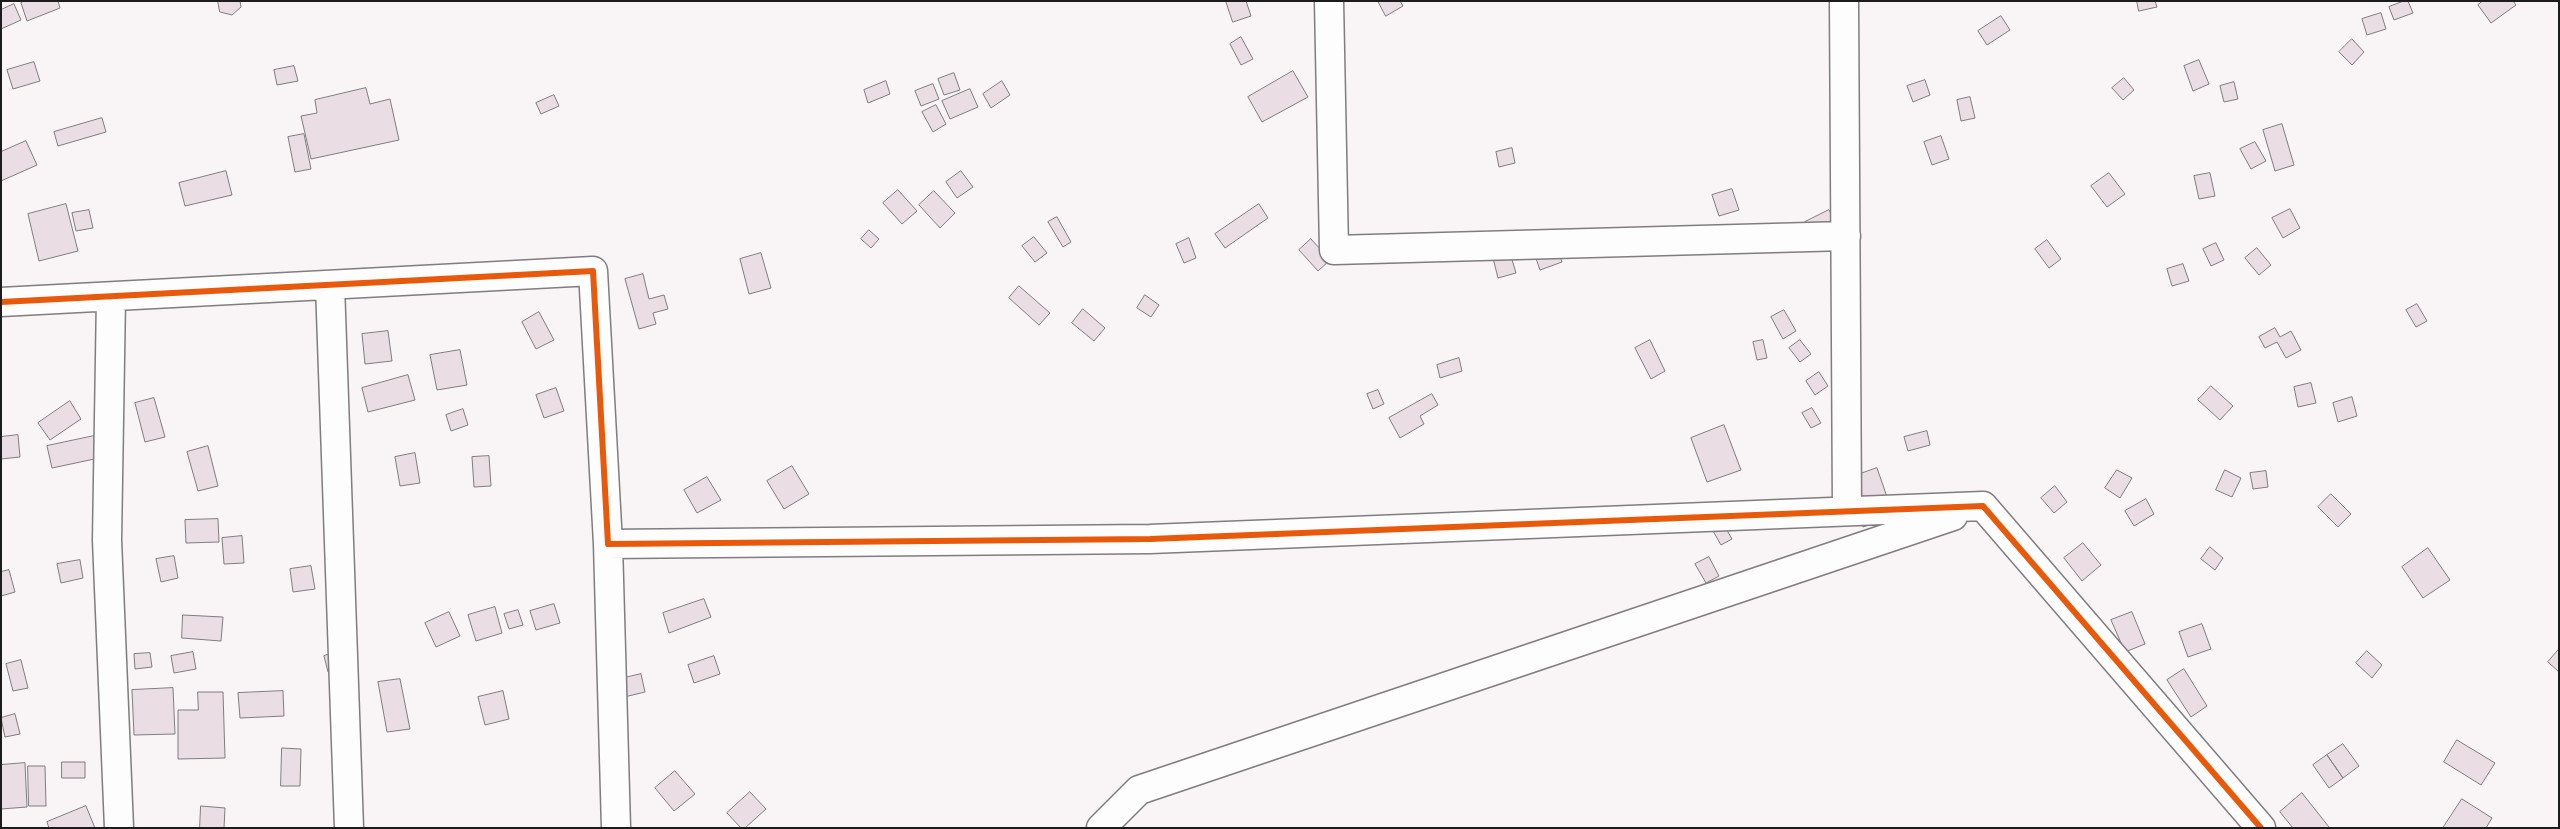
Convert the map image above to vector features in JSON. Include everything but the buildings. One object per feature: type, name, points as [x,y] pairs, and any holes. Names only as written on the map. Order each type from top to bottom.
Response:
[{"type":"street","points":[[1329,1],[1334,250],[1846,236]]},
{"type":"street","points":[[1844,1],[1847,511]]},
{"type":"street","points":[[1,302],[593,271],[608,544],[616,828]]},
{"type":"street","points":[[330,285],[349,828]]},
{"type":"street","points":[[111,296],[106,540],[119,828]]},
{"type":"street","points":[[608,544],[1150,539],[1982,506]]},
{"type":"street","points":[[1101,828],[1139,790],[1982,506]]},
{"type":"street","points":[[1982,506],[2261,828]]},
{"type":"cycle path","points":[[1,302],[593,271],[608,544],[1150,539],[1983,506],[2261,828]]}]
